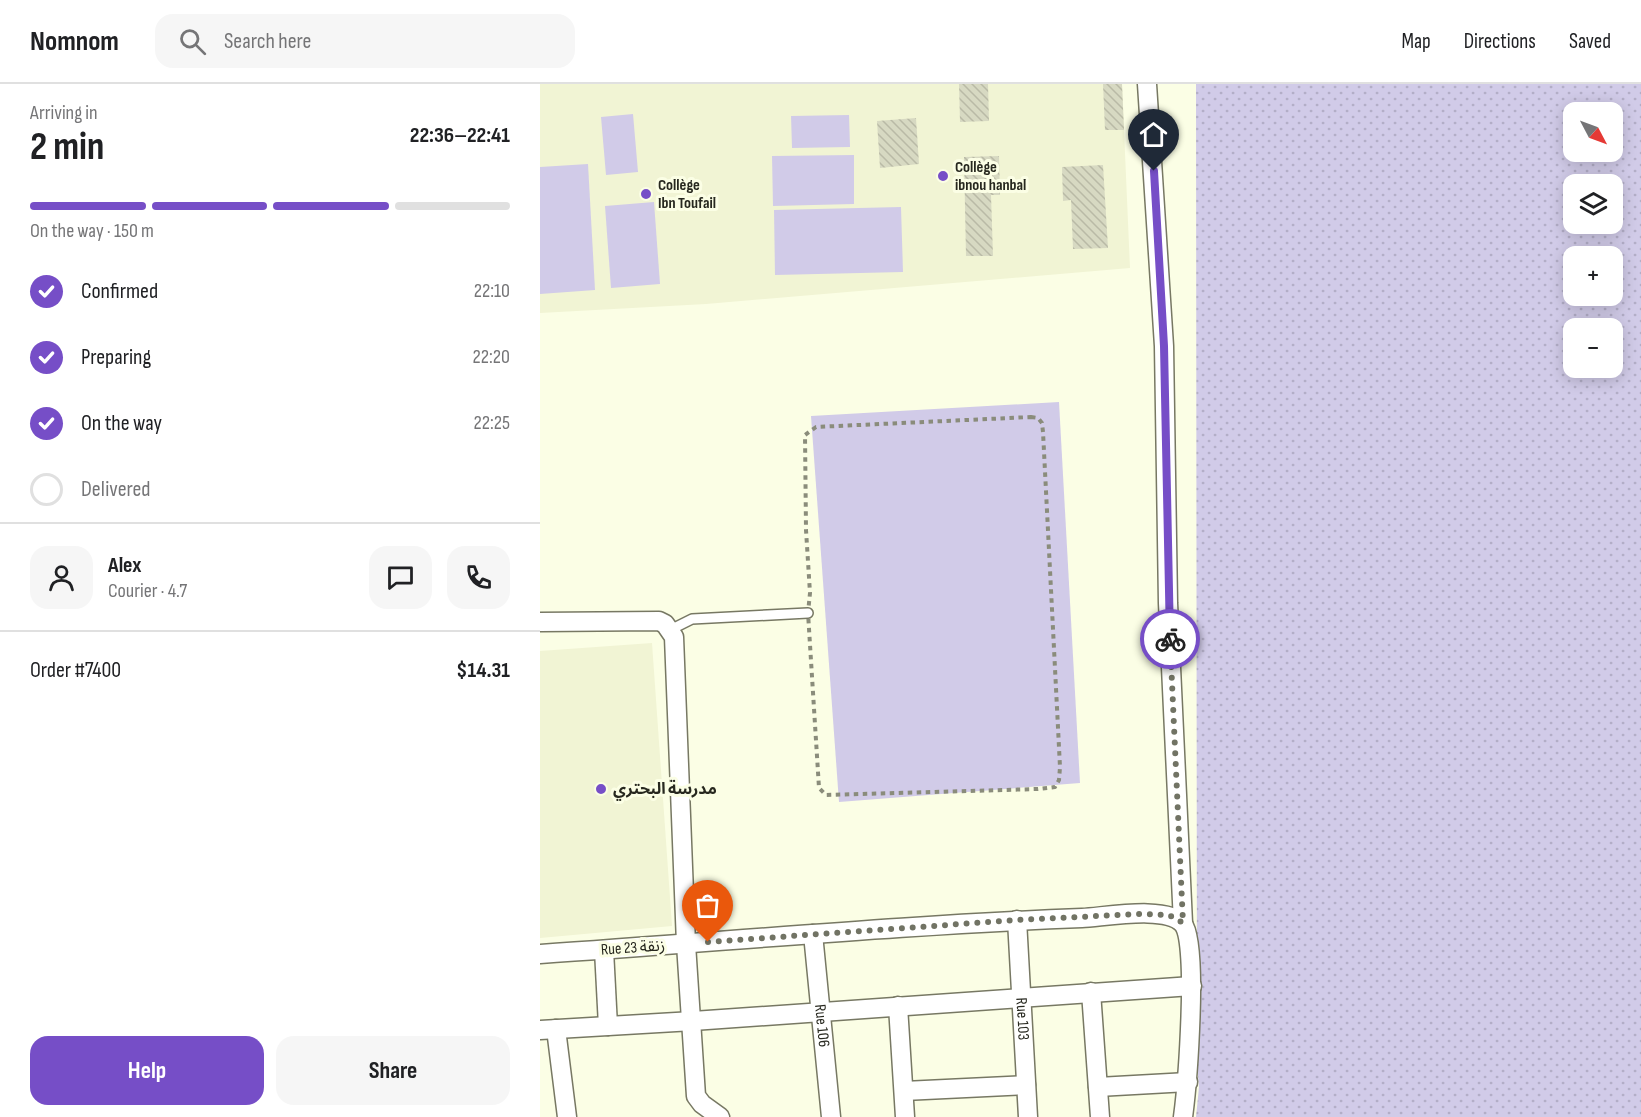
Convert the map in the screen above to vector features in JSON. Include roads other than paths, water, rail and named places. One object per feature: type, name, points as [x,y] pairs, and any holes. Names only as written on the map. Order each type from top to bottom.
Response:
[{"type":"street","points":[[1147,84],[1164,346],[1168,603],[1183,923],[1188,933],[1192,986],[1188,1082],[1183,1117]]},
{"type":"street","points":[[540,622],[659,621],[665,624],[674,637],[696,1096],[702,1104],[720,1117]]},
{"type":"street","name":"Rue 23 زنقة","points":[[540,954],[1017,920],[1157,914],[1169,915],[1183,923]]},
{"type":"street","name":"Rue 103","points":[[1017,920],[1028,1117]]},
{"type":"street","name":"Rue 106","points":[[813,934],[831,1117]]},
{"type":"street","points":[[604,950],[608,1026]]},
{"type":"street","points":[[567,1117],[548,1029],[1192,986]]},
{"type":"street","points":[[1091,992],[1100,1117]]},
{"type":"street","points":[[898,1006],[905,1117]]},
{"type":"street","points":[[1098,1087],[1188,1082]]},
{"type":"street","points":[[904,1091],[1026,1085]]},
{"type":"lane","points":[[670,630],[692,619],[808,613]]},
{"type":"place","name":"Collège ibnou hanbal","points":[[943,176]]},
{"type":"place","name":"Collège Ibn Toufail","points":[[646,194]]},
{"type":"place","name":"مدرسة البحتري","points":[[601,789]]}]
